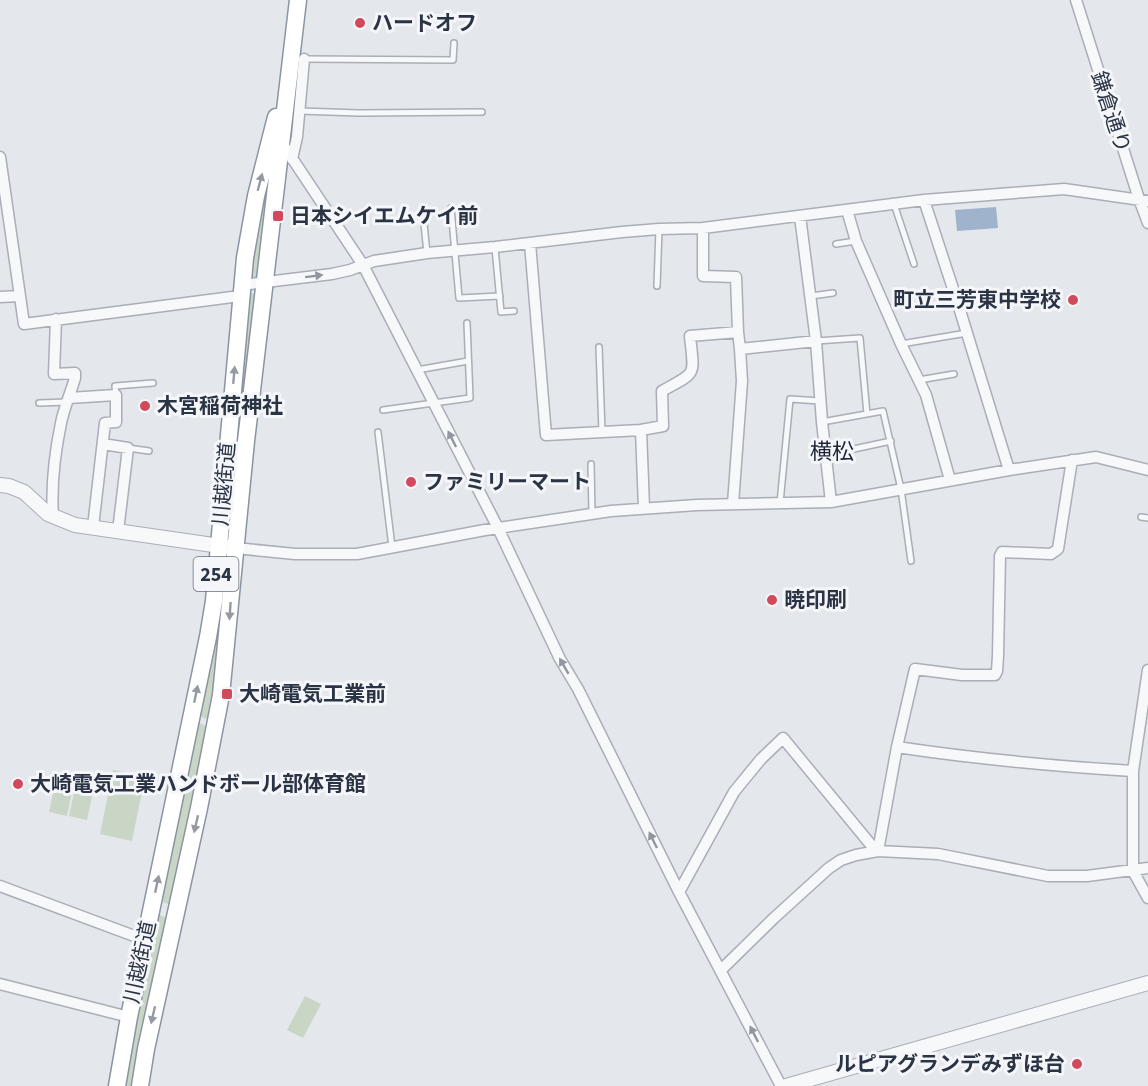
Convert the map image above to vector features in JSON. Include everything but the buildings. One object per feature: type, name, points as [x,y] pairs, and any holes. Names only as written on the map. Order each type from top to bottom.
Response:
[{"type":"highway","name":"川越街道","points":[[117,1086],[129,1017],[227,547],[282,143],[297,59],[298,0]]},
{"type":"highway","name":"川越街道","points":[[140,1086],[218,715],[227,645],[227,547],[241,291],[256,196],[297,59]]},
{"type":"street","name":"鎌倉通り","points":[[1076,0],[1143,200],[1148,223]]},
{"type":"street","points":[[292,159],[300,111],[297,59]]},
{"type":"street","points":[[282,143],[363,265],[498,528],[560,659],[578,688],[679,892],[781,1086]]},
{"type":"street","points":[[0,157],[2,201],[24,324],[241,291],[264,282],[332,274],[374,261],[427,253],[659,229],[703,228],[893,203],[1064,189],[1143,200]]},
{"type":"street","points":[[924,200],[1008,470]]},
{"type":"street","points":[[847,210],[856,241],[926,395],[950,480]]},
{"type":"street","points":[[800,216],[816,341],[831,502]]},
{"type":"street","points":[[703,228],[703,276],[735,276],[742,381],[733,504]]},
{"type":"street","points":[[530,243],[546,435],[641,430],[663,426],[662,391],[690,375],[693,369],[690,336],[738,332]]},
{"type":"street","points":[[0,249],[12,248]]},
{"type":"street","points":[[0,297],[20,296]]},
{"type":"street","points":[[54,517],[61,421],[75,378],[75,373],[54,374],[56,319]]},
{"type":"street","points":[[740,349],[816,341]]},
{"type":"street","points":[[69,400],[116,395],[116,422],[105,423],[93,527]]},
{"type":"street","points":[[641,430],[644,508]]},
{"type":"street","points":[[103,444],[128,448],[118,531]]},
{"type":"street","points":[[0,485],[24,492],[54,517],[75,525],[227,547],[295,554],[334,555],[357,554],[498,528],[644,508],[831,502],[1008,470],[1096,457],[1148,470]]},
{"type":"street","points":[[877,851],[915,669],[962,675],[995,675],[998,671],[1000,556],[1002,552],[1051,554],[1058,549],[1072,460]]},
{"type":"street","points":[[1148,670],[1133,771],[1133,871],[1148,898]]},
{"type":"street","points":[[679,892],[734,792],[761,759],[783,738],[877,851]]},
{"type":"street","points":[[897,747],[1036,765],[1133,771]]},
{"type":"street","points":[[721,970],[829,868],[841,860],[877,851],[938,854],[1048,876],[1087,876],[1148,868]]},
{"type":"street","points":[[0,886],[145,940]]},
{"type":"street","points":[[786,1086],[1148,983]]},
{"type":"street","points":[[0,984],[129,1017]]},
{"type":"lane","points":[[297,59],[453,60],[454,43]]},
{"type":"lane","points":[[300,111],[482,112]]},
{"type":"lane","points":[[893,203],[915,264]]},
{"type":"lane","points":[[451,208],[459,298],[500,296]]},
{"type":"lane","points":[[423,214],[427,253]]},
{"type":"lane","points":[[657,286],[659,229]]},
{"type":"lane","points":[[836,244],[856,241]]},
{"type":"lane","points":[[495,247],[501,312],[514,311]]},
{"type":"lane","points":[[810,296],[833,293]]},
{"type":"lane","points":[[383,410],[470,398],[467,323]]},
{"type":"lane","points":[[901,344],[967,333]]},
{"type":"lane","points":[[816,341],[860,338],[867,414]]},
{"type":"lane","points":[[599,347],[603,432]]},
{"type":"lane","points":[[417,370],[468,361]]},
{"type":"lane","points":[[919,380],[954,374]]},
{"type":"lane","points":[[116,395],[115,386],[153,383]]},
{"type":"lane","points":[[780,503],[790,399],[820,401]]},
{"type":"lane","points":[[39,403],[69,400]]},
{"type":"lane","points":[[822,422],[883,411],[902,489],[911,561]]},
{"type":"lane","points":[[378,432],[392,548]]},
{"type":"lane","points":[[826,455],[891,441]]},
{"type":"lane","points":[[128,448],[149,451]]},
{"type":"lane","points":[[591,464],[592,514]]},
{"type":"green space","points":[[272,155],[258,278],[251,277],[254,236]]},
{"type":"green space","points":[[250,292],[257,295],[228,538],[247,294]]},
{"type":"green space","points":[[224,570],[213,721],[196,715]]},
{"type":"green space","points":[[196,721],[209,728],[170,904],[164,903],[159,898]]},
{"type":"green space","points":[[113,770],[145,777],[132,841],[100,834]]},
{"type":"green space","points":[[57,775],[75,778],[67,816],[49,812]]},
{"type":"green space","points":[[77,779],[95,782],[87,820],[69,816]]},
{"type":"green space","points":[[160,915],[169,919],[134,1086],[122,1086],[156,917]]},
{"type":"green space","points":[[305,996],[321,1004],[303,1038],[287,1030]]},
{"type":"water","points":[[996,207],[998,228],[957,231],[955,210]]},
{"type":"place","name":"ハードオフ","points":[[360,23]]},
{"type":"place","name":"日本シイエムケイ前","points":[[278,216]]},
{"type":"place","name":"町立三芳東中学校","points":[[1073,300]]},
{"type":"place","name":"木宮稲荷神社","points":[[145,406]]},
{"type":"place","name":"ファミリーマート","points":[[411,482]]},
{"type":"place","name":"暁印刷","points":[[772,600]]},
{"type":"place","name":"大崎電気工業前","points":[[227,694]]},
{"type":"place","name":"大崎電気工業ハンドボール部体育館","points":[[18,784]]},
{"type":"place","name":"ルピアグランデみずほ台","points":[[1077,1064]]},
{"type":"district","name":"横松","points":[[832,451]]}]
